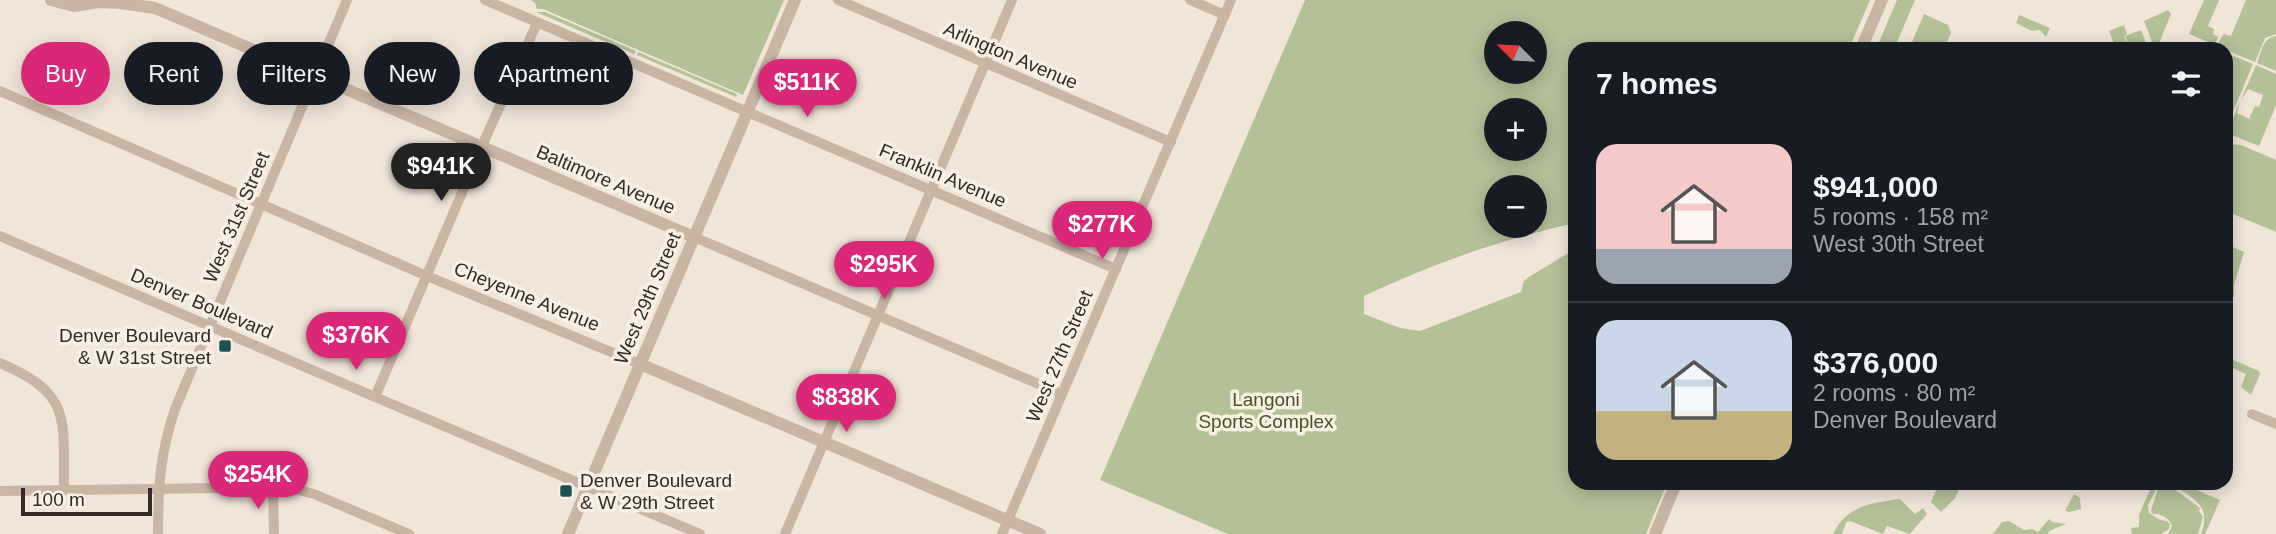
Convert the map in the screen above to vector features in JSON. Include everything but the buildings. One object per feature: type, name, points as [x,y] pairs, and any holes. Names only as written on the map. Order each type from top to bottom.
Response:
[{"type":"street","name":"Baltimore Avenue","points":[[51,0],[74,6],[99,1],[155,8],[237,42]]},
{"type":"street","name":"West 31st Street","points":[[329,42],[347,0]]},
{"type":"street","name":"Franklin Avenue","points":[[485,0],[1116,269]]},
{"type":"street","name":"West 29th Street","points":[[568,534],[795,0]]},
{"type":"street","name":"Arlington Avenue","points":[[838,0],[1171,142]]},
{"type":"street","points":[[785,534],[1013,0]]},
{"type":"street","points":[[1190,0],[1225,15]]},
{"type":"street","name":"West 27th Street","points":[[1002,534],[1231,0]]},
{"type":"street","points":[[1864,42],[1882,0]]},
{"type":"street","points":[[375,397],[537,23]]},
{"type":"street","name":"Baltimore Avenue","points":[[350,90],[1062,394]]},
{"type":"street","name":"Cheyenne Avenue","points":[[0,91],[427,276],[1040,534]]},
{"type":"street","name":"West 31st Street","points":[[158,534],[158,489],[167,431],[182,388],[302,105]]},
{"type":"street","name":"Denver Boulevard","points":[[0,236],[700,534]]},
{"type":"street","points":[[0,363],[40,383],[55,402],[63,425],[64,490]]},
{"type":"street","points":[[2252,414],[2276,424]]},
{"type":"street","points":[[274,487],[274,534]]},
{"type":"street","points":[[0,491],[287,487],[314,494],[409,534]]},
{"type":"street","points":[[1655,534],[1673,490]]},
{"type":"green space","points":[[531,0],[784,0],[743,95],[633,48],[633,42],[620,42],[543,9],[537,9]]},
{"type":"green space","name":"Langoni Sports Complex","points":[[1305,0],[1870,0],[1852,42],[1568,42],[1568,225],[1547,230],[1547,175],[1484,175],[1484,238],[1518,238],[1415,273],[1364,296],[1364,314],[1400,328],[1420,331],[1521,292],[1524,281],[1568,253],[1568,490],[1664,490],[1646,534],[1228,534],[1100,480]]},
{"type":"green space","points":[[1897,0],[1915,0],[1897,42],[1879,42]]},
{"type":"green space","points":[[2204,0],[2219,0],[2208,26],[2214,29],[2213,34],[2218,37],[2216,42],[2208,42],[2189,34]]},
{"type":"green space","points":[[2246,0],[2276,0],[2276,34],[2265,38],[2255,62],[2233,53],[2233,42],[2219,42],[2224,34],[2231,36]]},
{"type":"green space","points":[[2168,10],[2171,14],[2160,42],[2152,42],[2144,21]]},
{"type":"green space","points":[[536,12],[545,12],[615,42],[606,42]]},
{"type":"green space","points":[[1924,14],[1948,25],[1951,33],[1947,42],[1912,42]]},
{"type":"green space","points":[[2019,15],[2050,28],[2046,37],[2040,30],[2032,31],[2016,23]]},
{"type":"green space","points":[[2124,25],[2126,42],[2113,42],[2109,31]]},
{"type":"green space","points":[[2141,30],[2146,42],[2127,42],[2125,36]]},
{"type":"green space","points":[[2276,36],[2276,71],[2257,63],[2265,43]]},
{"type":"green space","points":[[638,52],[737,94],[736,97],[637,55]]},
{"type":"green space","points":[[2233,56],[2253,64],[2233,111]]},
{"type":"green space","points":[[2256,65],[2276,74],[2276,105],[2259,146],[2233,135],[2233,118],[2240,101],[2237,113],[2249,119],[2255,106],[2259,107],[2263,95],[2248,89],[2241,100]]},
{"type":"green space","points":[[2233,144],[2276,160],[2276,232],[2233,214]]},
{"type":"green space","points":[[2233,247],[2244,252],[2234,285],[2233,298]]},
{"type":"green space","points":[[2233,360],[2259,371],[2251,395],[2241,387],[2246,374],[2233,368]]},
{"type":"green space","points":[[1936,490],[1959,490],[1955,498],[1941,512],[1931,502]]},
{"type":"green space","points":[[2150,490],[2155,490],[2148,505],[2149,513],[2167,521],[2170,524],[2169,529],[2161,534],[2132,534],[2131,528],[2139,527],[2139,515]]},
{"type":"green space","points":[[2158,490],[2176,490],[2200,508],[2203,517],[2198,534],[2168,534],[2172,526],[2169,521],[2161,515],[2152,514]]},
{"type":"green space","points":[[2181,490],[2196,490],[2220,500],[2205,534],[2201,534],[2204,524],[2202,508]]},
{"type":"green space","points":[[2074,494],[2080,498],[2081,509],[2065,511]]},
{"type":"green space","points":[[1900,499],[1915,514],[1923,508],[1927,514],[1910,534],[1887,526],[1883,534],[1850,521],[1846,522],[1842,534],[1833,534],[1853,511],[1870,504]]},
{"type":"green space","points":[[2049,519],[2066,524],[2049,531],[2048,534],[1993,534],[2002,522],[2009,521],[2024,530],[2032,529],[2038,532]]},
{"type":"place","name":"Denver Boulevard & W 31st Street","points":[[225,346]]},
{"type":"place","name":"Denver Boulevard & W 29th Street","points":[[566,491]]}]
